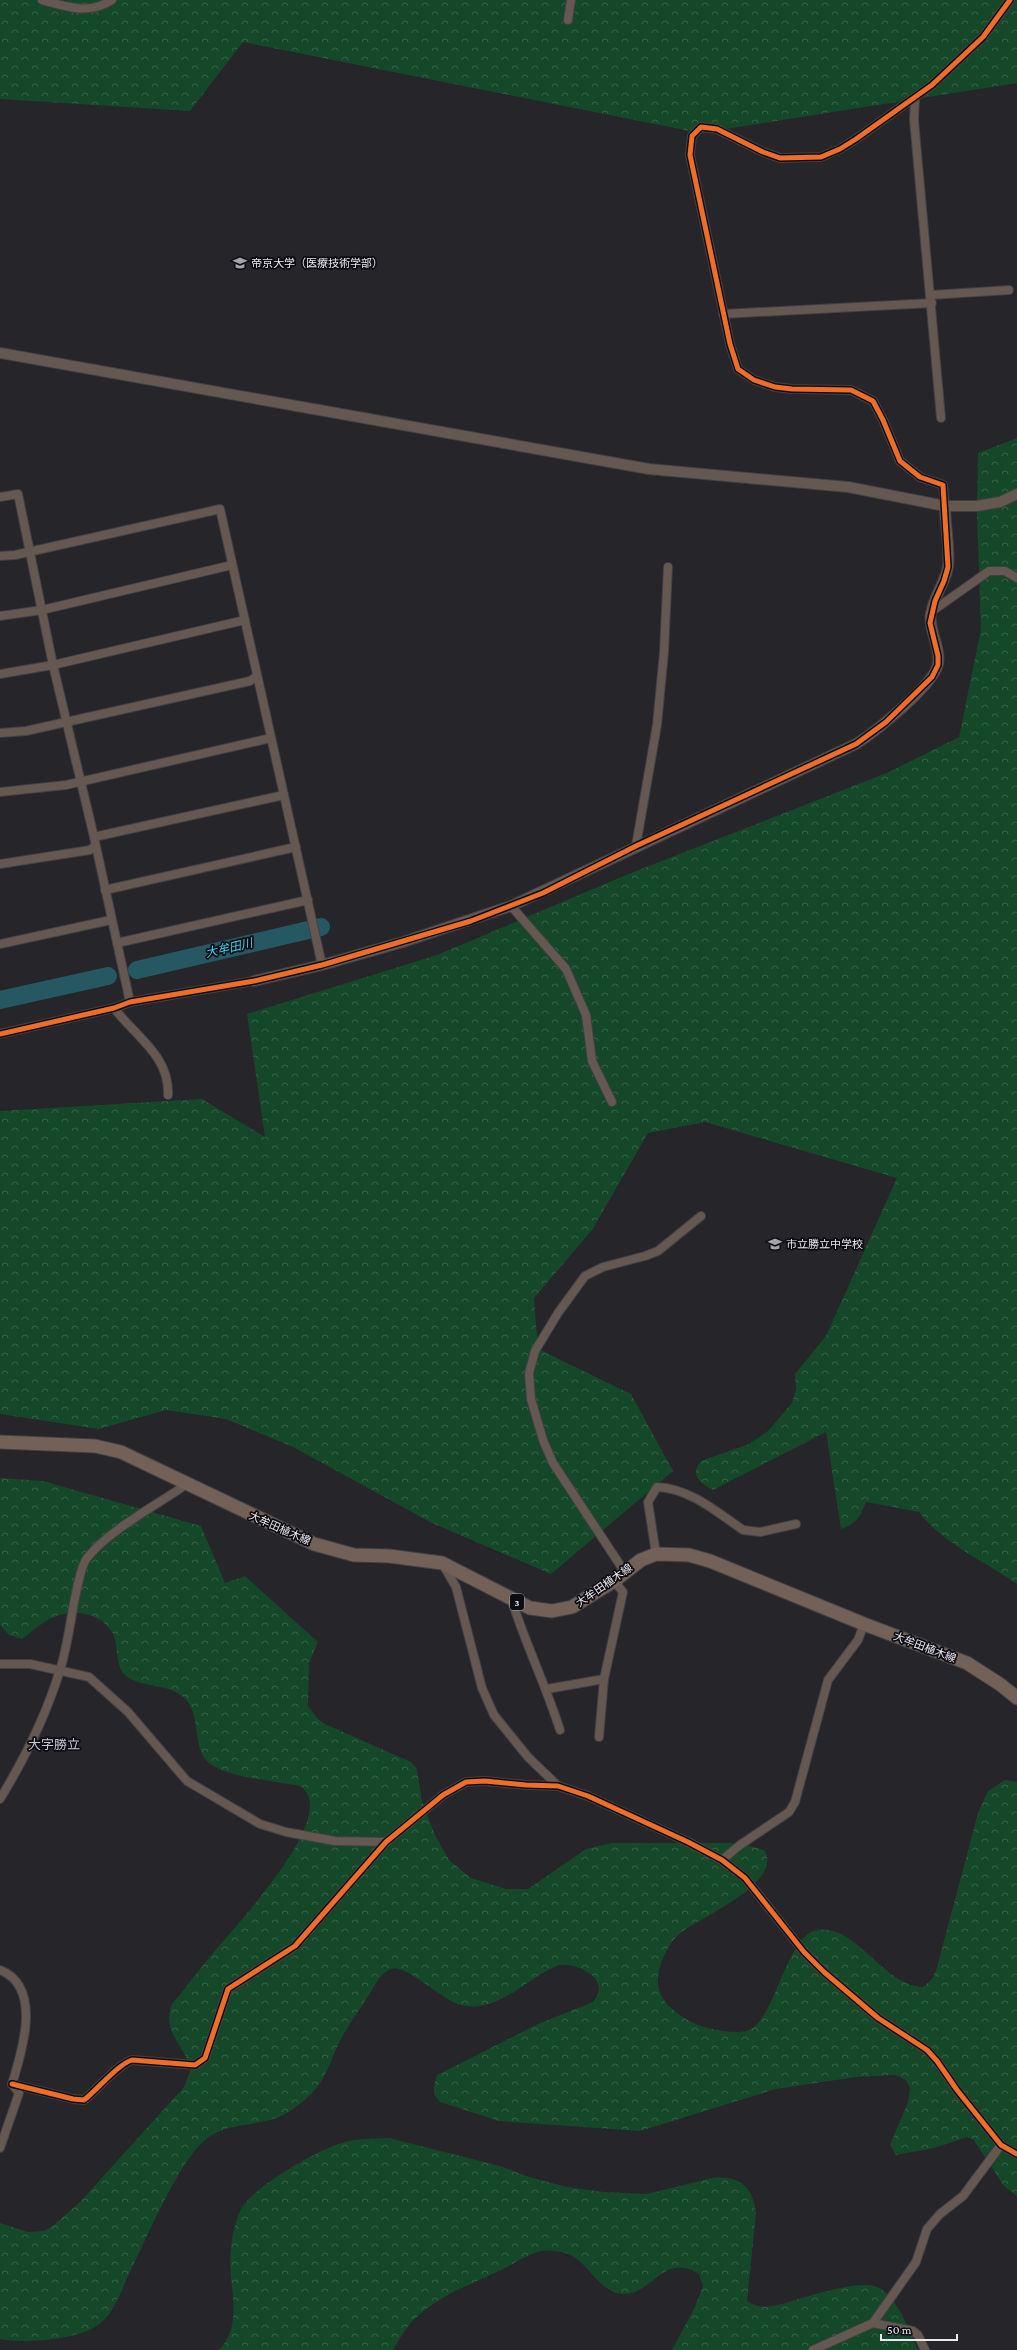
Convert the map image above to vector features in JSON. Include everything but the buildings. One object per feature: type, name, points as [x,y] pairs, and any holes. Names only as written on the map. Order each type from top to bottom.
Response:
[{"type":"main road","name":"大牟田植木線","points":[[0,1442],[95,1446],[121,1452],[314,1544],[354,1555],[389,1556],[442,1563],[530,1608],[552,1611],[572,1607],[614,1581],[624,1571],[641,1560],[656,1554],[689,1555],[710,1561],[864,1624],[966,1663],[1001,1684],[1017,1698]]},
{"type":"street","points":[[42,0],[76,10],[92,8],[112,0]]},
{"type":"street","points":[[568,20],[572,0]]},
{"type":"street","points":[[0,1034],[114,1008],[130,1002],[254,980],[322,965],[411,940],[511,906],[543,893],[636,846],[856,744],[884,724],[932,677],[938,665],[938,656],[930,623],[931,612],[944,581],[948,567],[945,506],[942,485],[920,477],[900,461],[883,420],[873,401],[851,390],[775,388],[754,380],[738,369],[730,344],[694,182],[690,155],[692,136],[701,128],[717,129],[763,152],[780,158],[821,157],[840,149],[915,99],[944,76],[983,37],[1010,0]]},
{"type":"street","points":[[915,99],[914,120],[932,299],[941,418]]},
{"type":"street","points":[[723,314],[932,299],[1008,290]]},
{"type":"street","points":[[0,353],[649,469],[848,487],[945,506],[977,506],[1000,502],[1017,494]]},
{"type":"street","points":[[0,497],[18,494],[53,665],[81,781],[130,1002]]},
{"type":"street","points":[[0,556],[30,551],[220,509],[322,965]]},
{"type":"street","points":[[0,616],[42,610],[232,565]]},
{"type":"street","points":[[636,846],[657,725],[664,652],[668,567]]},
{"type":"street","points":[[931,612],[989,571],[1005,571],[1017,578]]},
{"type":"street","points":[[0,674],[53,665],[245,620]]},
{"type":"street","points":[[0,733],[26,731],[67,722],[250,681],[258,676]]},
{"type":"street","points":[[0,792],[44,789],[271,738]]},
{"type":"street","points":[[94,841],[284,795]]},
{"type":"street","points":[[0,864],[90,850],[94,841]]},
{"type":"street","points":[[105,890],[296,847]]},
{"type":"street","points":[[117,943],[308,900]]},
{"type":"street","points":[[511,906],[566,969],[586,1015],[592,1061],[612,1102]]},
{"type":"street","points":[[0,944],[111,920]]},
{"type":"street","points":[[114,1008],[125,1023],[156,1053],[169,1086],[168,1096]]},
{"type":"street","points":[[624,1571],[552,1463],[543,1440],[531,1398],[529,1373],[535,1351],[558,1313],[585,1276],[603,1267],[658,1251],[701,1216]]},
{"type":"street","points":[[0,1799],[23,1760],[44,1715],[60,1669],[70,1613],[82,1568],[87,1559],[106,1539],[187,1484]]},
{"type":"street","points":[[656,1554],[648,1502],[657,1487],[671,1487],[692,1496],[743,1530],[751,1532],[796,1524]]},
{"type":"street","points":[[442,1563],[456,1587],[482,1688],[494,1715],[528,1757],[558,1786]]},
{"type":"street","points":[[599,1737],[604,1678],[623,1592],[614,1581]]},
{"type":"street","points":[[512,1600],[524,1638],[547,1689],[560,1730]]},
{"type":"street","points":[[722,1860],[740,1845],[789,1812],[795,1802],[828,1680],[858,1640],[864,1624]]},
{"type":"street","points":[[0,1664],[30,1664],[60,1669],[88,1677],[128,1712],[187,1781],[246,1816],[286,1832],[335,1841],[386,1842]]},
{"type":"street","points":[[547,1689],[604,1678]]},
{"type":"street","points":[[12,2084],[73,2099],[84,2100],[101,2087],[124,2063],[132,2060],[195,2065],[205,2058],[228,1989],[295,1946],[386,1842],[443,1795],[466,1782],[485,1780],[526,1785],[558,1786],[588,1796],[688,1842],[722,1860],[745,1878],[804,1952],[824,1972],[878,2018],[927,2050],[1001,2144],[1017,2154]]},
{"type":"street","points":[[0,1970],[20,1986],[26,2008],[25,2040],[12,2084]]},
{"type":"street","points":[[0,2148],[18,2093],[12,2084]]},
{"type":"street","points":[[813,2350],[873,2323],[916,2262],[928,2229],[940,2214],[963,2196],[1001,2144]]},
{"type":"street","points":[[873,2323],[913,2331],[925,2350]]},
{"type":"green space","points":[[0,0],[1017,0],[1017,83],[700,133],[243,42],[190,111],[0,99]]},
{"type":"green space","points":[[1017,438],[1017,1584],[952,1543],[940,1534],[919,1512],[866,1502],[857,1519],[851,1525],[841,1529],[826,1432],[713,1490],[700,1481],[696,1474],[696,1470],[701,1461],[749,1444],[768,1431],[792,1403],[796,1389],[795,1374],[826,1336],[897,1178],[705,1122],[648,1133],[592,1230],[534,1298],[538,1349],[631,1394],[673,1471],[551,1574],[432,1523],[293,1447],[226,1419],[166,1410],[99,1429],[0,1414],[0,1111],[202,1099],[265,1137],[247,1014],[437,955],[631,873],[889,772],[959,737],[981,629],[977,512],[978,453]]},
{"type":"green space","points":[[0,1478],[43,1481],[201,1526],[225,1583],[245,1576],[318,1642],[309,1663],[308,1706],[317,1718],[325,1724],[411,1762],[417,1769],[422,1802],[436,1837],[449,1860],[471,1878],[506,1889],[528,1889],[586,1849],[612,1843],[740,1843],[764,1850],[767,1862],[763,1874],[753,1886],[678,1935],[665,1954],[661,1965],[658,1983],[663,1999],[681,2016],[704,2027],[736,2032],[748,2030],[755,2026],[763,2017],[770,2004],[791,1957],[799,1944],[807,1935],[817,1930],[831,1931],[845,1936],[858,1945],[895,1977],[909,1984],[923,1987],[932,1979],[936,1971],[978,1813],[988,1791],[1005,1780],[1017,1782],[1017,2196],[1004,2186],[973,2139],[967,2137],[934,2148],[896,2155],[890,2145],[908,2102],[910,2088],[906,2080],[895,2075],[856,2077],[776,2089],[640,2131],[499,2121],[440,2102],[434,2094],[434,2086],[437,2075],[538,2024],[593,2002],[598,1994],[599,1986],[596,1979],[583,1969],[575,1966],[559,1965],[512,1993],[488,2004],[475,2006],[461,2005],[453,2002],[414,1976],[397,1968],[386,1971],[380,1977],[343,2035],[321,2082],[305,2100],[291,2111],[275,2119],[221,2131],[213,2135],[196,2149],[168,2193],[115,2304],[107,2317],[101,2323],[85,2331],[61,2338],[35,2341],[0,2339],[0,2223],[28,2232],[44,2231],[54,2225],[80,2202],[184,2087],[191,2069],[188,2060],[171,2030],[169,2014],[172,2004],[281,1870],[297,1844],[308,1820],[309,1800],[300,1786],[240,1776],[217,1768],[209,1763],[200,1749],[194,1716],[187,1701],[173,1691],[139,1682],[124,1674],[121,1671],[118,1661],[114,1636],[105,1623],[99,1619],[84,1614],[68,1613],[50,1619],[22,1639],[9,1635],[0,1625]]},
{"type":"green space","points":[[389,2138],[500,2166],[529,2177],[567,2187],[604,2192],[647,2194],[712,2178],[730,2178],[743,2184],[748,2189],[752,2196],[756,2213],[747,2301],[751,2304],[759,2306],[768,2306],[782,2304],[844,2287],[868,2285],[877,2287],[884,2291],[897,2306],[907,2324],[918,2350],[672,2350],[694,2309],[703,2286],[699,2274],[687,2269],[676,2268],[667,2271],[643,2288],[634,2292],[623,2294],[614,2292],[607,2288],[573,2256],[562,2252],[541,2251],[526,2256],[503,2269],[437,2301],[410,2323],[393,2350],[219,2350],[227,2339],[232,2327],[233,2301],[230,2261],[231,2248],[232,2238],[242,2207],[262,2188],[307,2158],[349,2141]]},
{"type":"waterway","name":"大牟田川","points":[[137,970],[321,927]]},
{"type":"waterway","name":"大牟田川","points":[[0,1000],[108,976]]},
{"type":"cycle path","points":[[0,1034],[114,1008],[130,1002],[254,981],[322,965],[471,921],[543,893],[636,846],[856,744],[886,722],[932,677],[938,665],[938,656],[930,623],[935,601],[944,581],[948,567],[943,485],[920,477],[900,461],[883,420],[873,401],[851,390],[792,389],[775,387],[754,380],[738,369],[730,344],[690,155],[692,136],[701,127],[717,129],[763,152],[780,158],[821,157],[840,149],[932,85],[983,37],[1010,0]]},
{"type":"cycle path","points":[[12,2084],[73,2099],[84,2100],[114,2072],[132,2060],[195,2065],[205,2058],[228,1989],[295,1946],[386,1842],[443,1795],[466,1782],[485,1781],[558,1786],[588,1796],[688,1842],[722,1860],[745,1878],[804,1952],[824,1972],[878,2018],[927,2050],[1001,2145],[1017,2154]]},
{"type":"place","name":"帝京大学（医療技術学部）","points":[[240,263]]},
{"type":"place","name":"市立勝立中学校","points":[[775,1244]]},
{"type":"district","name":"大字勝立","points":[[54,1744]]}]
